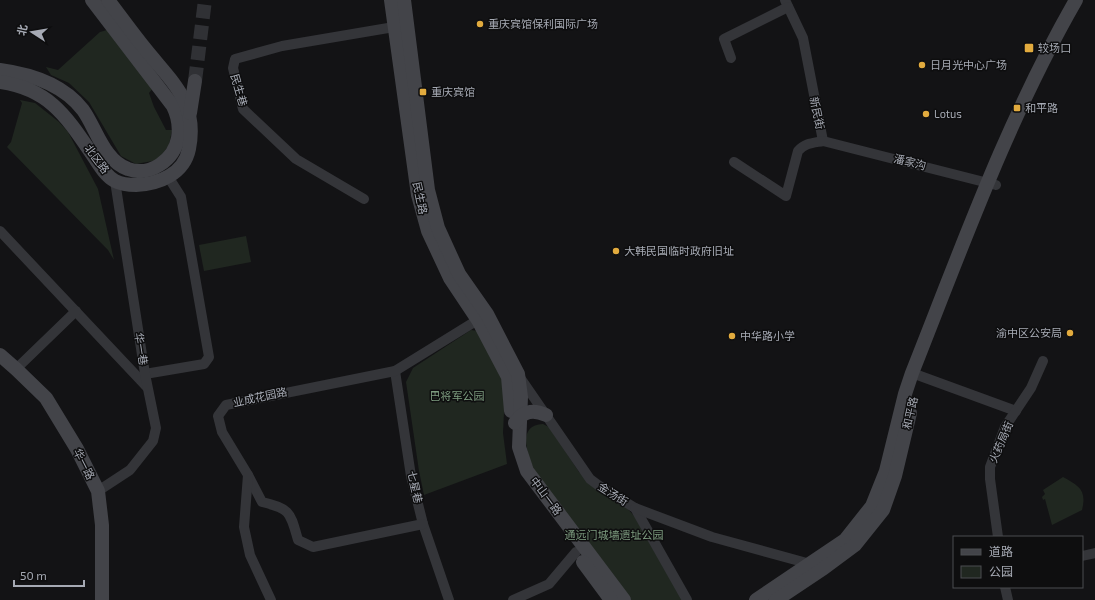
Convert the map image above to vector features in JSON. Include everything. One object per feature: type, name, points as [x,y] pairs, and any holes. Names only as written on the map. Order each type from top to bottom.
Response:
[{"type":"main road","name":"北区路","points":[[0,70],[24,74],[49,83],[67,94],[82,109],[108,152],[118,163],[128,169],[143,172],[156,168],[164,162],[173,152],[178,139],[178,117],[173,106],[92,0]]},
{"type":"main road","points":[[108,0],[183,96],[190,115]]},
{"type":"main road","name":"民生路","points":[[391,0],[418,196],[426,224],[450,278],[482,317]]},
{"type":"main road","name":"民生路","points":[[404,0],[428,190],[438,228],[459,274],[513,375]]},
{"type":"main road","name":"和平路","points":[[756,600],[845,540],[872,506],[886,471],[916,374],[992,183],[1055,37],[1076,0]]},
{"type":"main road","name":"和平路","points":[[992,183],[1066,33],[1085,0]]},
{"type":"main road","points":[[169,178],[187,157],[191,136],[190,115],[195,81]]},
{"type":"main road","name":"北区路","points":[[0,82],[21,86],[51,102],[64,114],[101,168],[115,181],[132,185],[150,184],[169,178]]},
{"type":"main road","points":[[173,106],[175,95],[183,96]]},
{"type":"main road","name":"华一路","points":[[0,355],[46,398],[77,449],[98,491],[102,525],[102,600]]},
{"type":"main road","name":"和平路","points":[[776,600],[855,545],[883,510],[895,476],[913,397],[916,374]]},
{"type":"main road","points":[[513,375],[520,385],[520,416],[515,433]]},
{"type":"main road","name":"中山一路","points":[[513,375],[511,397],[515,433],[527,471],[624,600]]},
{"type":"main road","points":[[520,416],[530,412],[539,412],[549,419]]},
{"type":"main road","points":[[515,433],[522,425],[532,418],[549,419]]},
{"type":"main road","name":"中山一路","points":[[515,433],[511,448],[514,462],[520,476],[611,600]]},
{"type":"street","points":[[731,58],[724,39],[787,3]]},
{"type":"street","name":"新民街","points":[[734,162],[786,196],[798,151],[802,146],[823,141],[803,38],[787,3]]},
{"type":"street","name":"民生巷","points":[[364,199],[296,159],[243,109],[233,68],[235,59],[282,46],[394,27]]},
{"type":"street","name":"潘家沟","points":[[823,141],[992,183]]},
{"type":"street","points":[[145,374],[204,364],[209,358],[181,197],[169,178]]},
{"type":"street","name":"华一巷","points":[[98,491],[130,470],[154,441],[156,428],[147,387],[115,181]]},
{"type":"street","points":[[0,231],[147,387]]},
{"type":"street","points":[[16,369],[76,311]]},
{"type":"street","name":"业成花园路","points":[[248,475],[222,432],[218,416],[226,405],[395,371],[482,317]]},
{"type":"street","points":[[1016,411],[1031,388],[1043,361]]},
{"type":"street","name":"七星巷","points":[[395,371],[411,476],[423,524],[449,600]]},
{"type":"street","name":"火药局街","points":[[916,374],[1016,411],[1005,427],[990,467],[990,479],[998,536]]},
{"type":"street","name":"金汤街","points":[[513,375],[549,419],[590,479],[635,508],[687,600]]},
{"type":"street","points":[[248,475],[262,502],[283,508],[291,516],[298,540],[313,547],[423,524]]},
{"type":"street","points":[[248,475],[244,527],[250,555],[271,600]]},
{"type":"street","points":[[635,508],[712,537],[824,568]]},
{"type":"street","points":[[513,600],[549,584],[576,552]]},
{"type":"street","points":[[1083,556],[1095,553]]},
{"type":"street","points":[[1005,588],[1008,600]]},
{"type":"green space","points":[[107,30],[153,88],[149,93],[154,107],[166,130],[172,130],[169,145],[158,160],[136,164],[121,156],[89,102],[69,83],[51,75],[46,67],[58,70],[100,32]]},
{"type":"green space","points":[[20,100],[35,103],[59,122],[68,132],[98,189],[114,260],[108,250],[7,147],[11,142],[22,103]]},
{"type":"green space","points":[[246,236],[251,262],[204,271],[199,245]]},
{"type":"green space","name":"巴将军公园","points":[[471,330],[478,331],[503,374],[505,391],[503,433],[507,464],[424,495],[406,382],[413,368]]},
{"type":"green space","name":"通远门城墙遗址公园","points":[[543,424],[549,427],[579,472],[626,507],[635,517],[682,600],[626,600],[548,492],[530,461],[526,442],[527,433],[532,427]]},
{"type":"green space","points":[[1063,477],[1080,489],[1083,498],[1082,510],[1052,525],[1045,499],[1043,500],[1042,497],[1045,494],[1043,490]]},
{"type":"tunnel","points":[[195,81],[205,0]]},
{"type":"place","name":"重庆宾馆保利国际广场","points":[[480,24]]},
{"type":"place","name":"较场口","points":[[1029,48]]},
{"type":"place","name":"日月光中心广场","points":[[922,65]]},
{"type":"place","name":"重庆宾馆","points":[[423,92]]},
{"type":"place","name":"和平路","points":[[1017,108]]},
{"type":"place","name":"Lotus","points":[[926,114]]},
{"type":"place","name":"大韩民国临时政府旧址","points":[[616,251]]},
{"type":"place","name":"渝中区公安局","points":[[1070,333]]},
{"type":"place","name":"中华路小学","points":[[732,336]]}]
